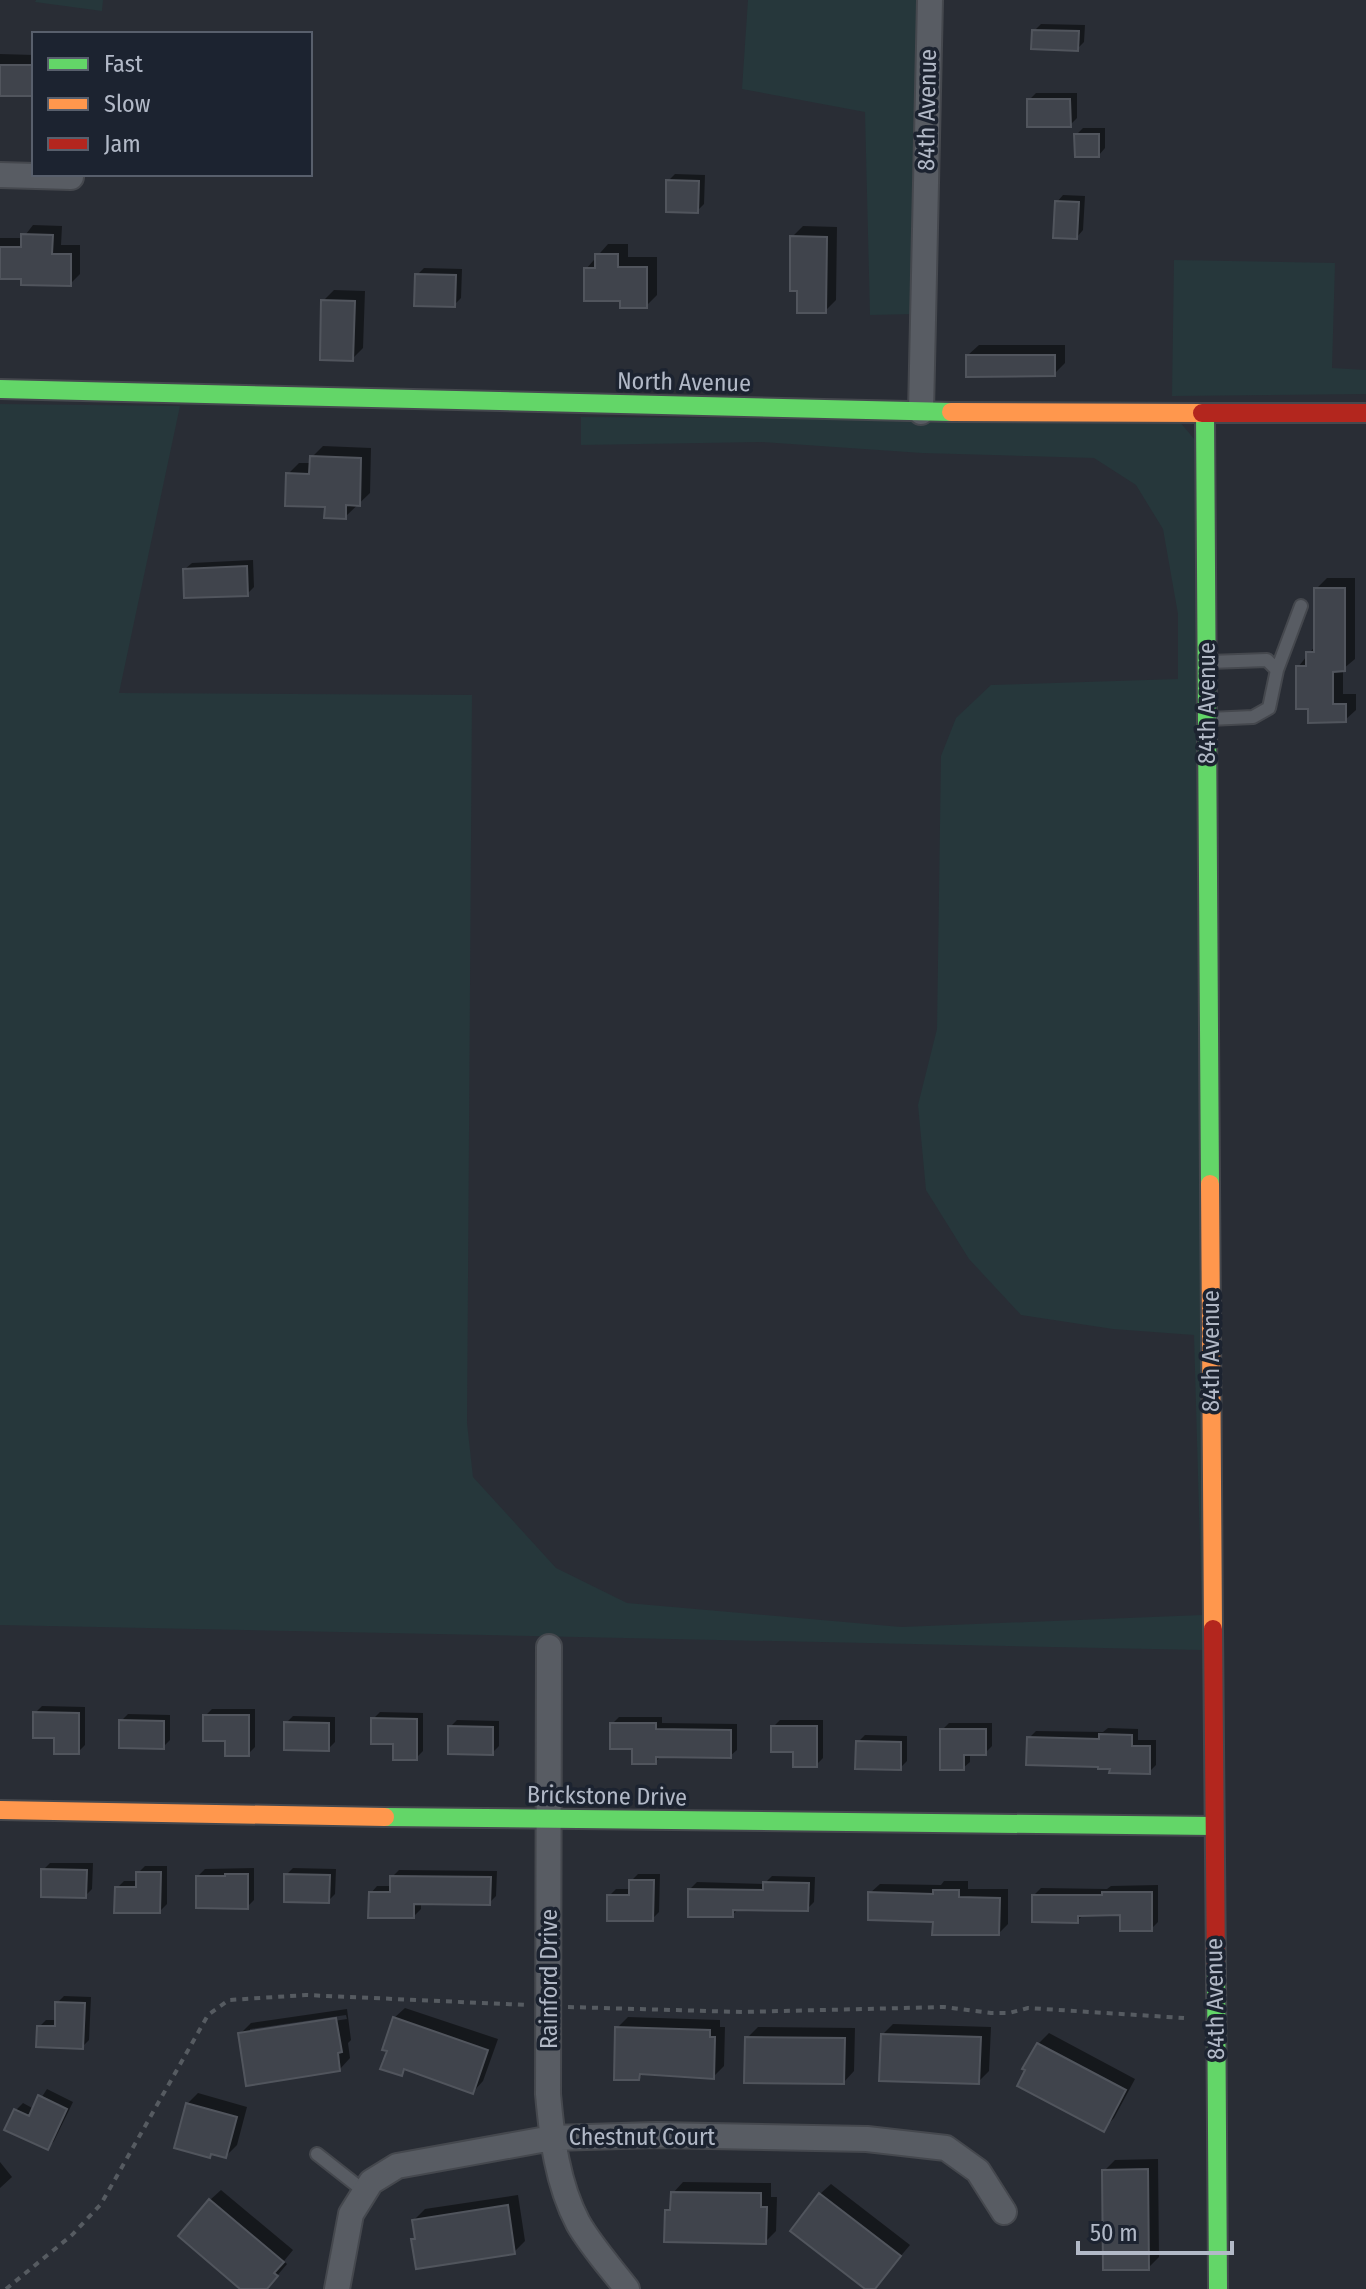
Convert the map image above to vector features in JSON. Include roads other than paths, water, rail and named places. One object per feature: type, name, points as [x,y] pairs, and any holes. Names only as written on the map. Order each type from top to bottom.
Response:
[{"type":"street","name":"84th Avenue","points":[[921,412],[930,0]]},
{"type":"street","points":[[0,175],[32,176]]},
{"type":"street","points":[[36,176],[71,177]]},
{"type":"street","name":"North Avenue","points":[[0,389],[921,412],[1366,413]]},
{"type":"street","name":"84th Avenue","points":[[1205,413],[1218,2289]]},
{"type":"street","name":"Rainford Drive","points":[[549,1647],[548,2094],[552,2138],[560,2177],[578,2223],[627,2289]]},
{"type":"street","name":"Brickstone Drive","points":[[0,1810],[550,1820],[1213,1826]]},
{"type":"street","name":"Chestnut Court","points":[[337,2289],[351,2214],[371,2182],[397,2166],[552,2138],[656,2135],[867,2139],[946,2148],[978,2171],[1004,2212]]},
{"type":"lane","points":[[1207,719],[1253,717],[1269,708],[1277,670],[1301,606]]},
{"type":"lane","points":[[1207,663],[1267,660],[1277,670]]},
{"type":"lane","points":[[317,2154],[364,2191]]}]
